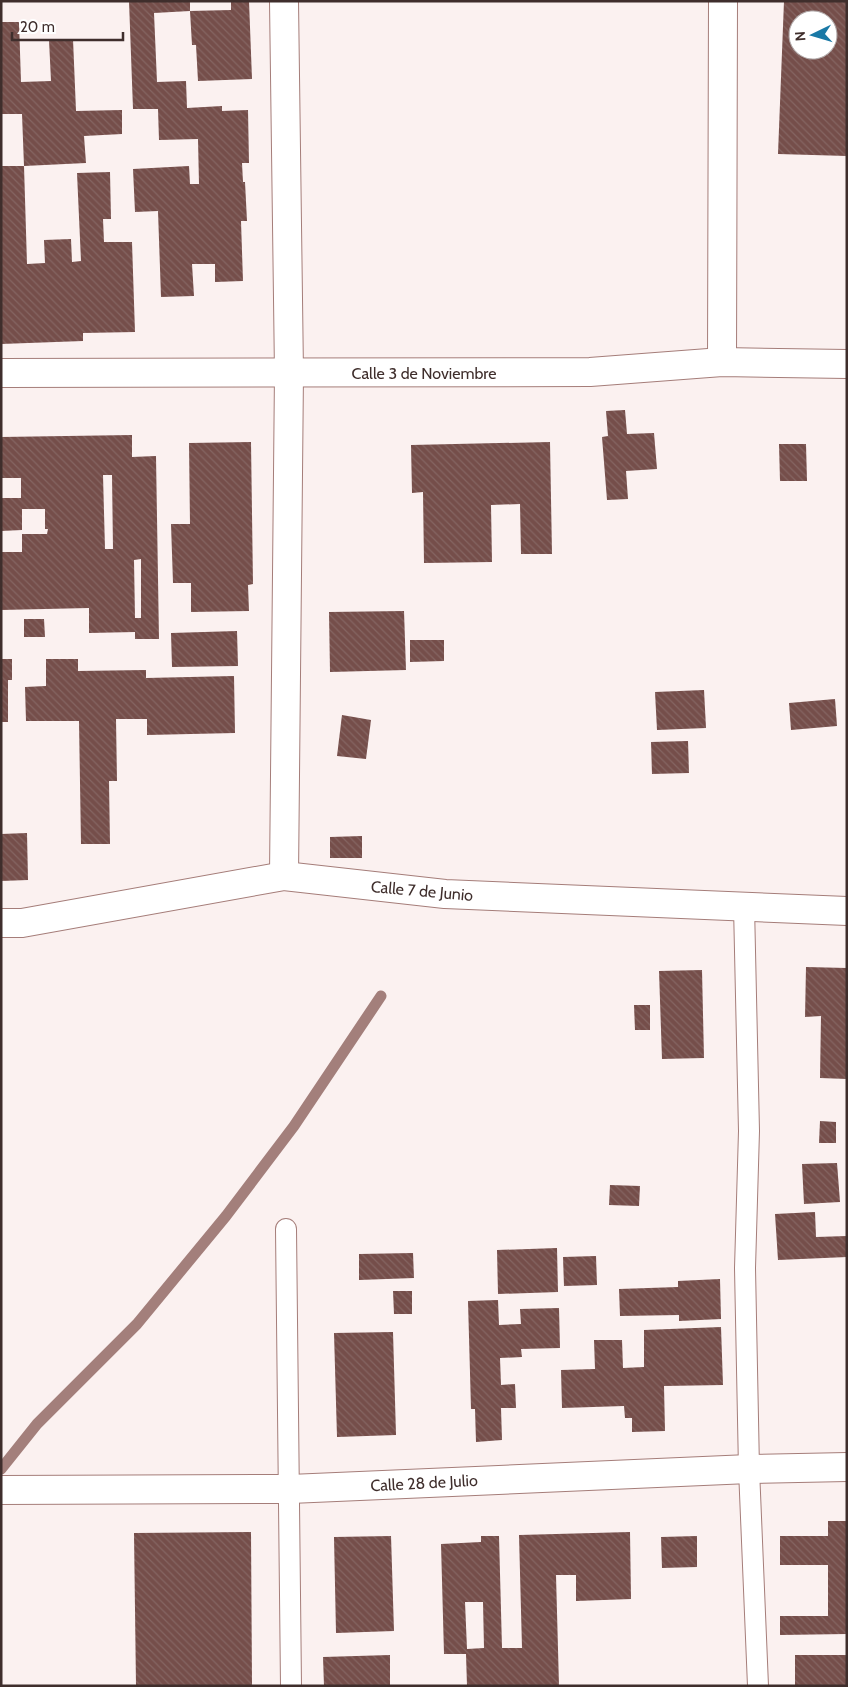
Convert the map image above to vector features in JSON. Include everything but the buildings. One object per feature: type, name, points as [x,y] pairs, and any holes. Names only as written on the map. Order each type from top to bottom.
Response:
[{"type":"street","points":[[284,1],[288,373],[284,876]]},
{"type":"street","points":[[722,362],[723,1]]},
{"type":"street","name":"Calle 3 de Noviembre","points":[[1,374],[590,372],[722,362],[847,364]]},
{"type":"street","name":"Calle 7 de Junio","points":[[1,923],[22,923],[284,876],[446,894],[847,911]]},
{"type":"street","name":"Calle 28 de Julio","points":[[1,1490],[290,1489],[749,1469],[847,1467]]},
{"type":"lane","points":[[744,906],[749,1131],[744,1268],[749,1469],[758,1686]]},
{"type":"lane","points":[[286,1229],[291,1686]]},
{"type":"waterway","points":[[1,1469],[37,1424],[137,1324],[226,1216],[294,1126],[381,996]]}]
